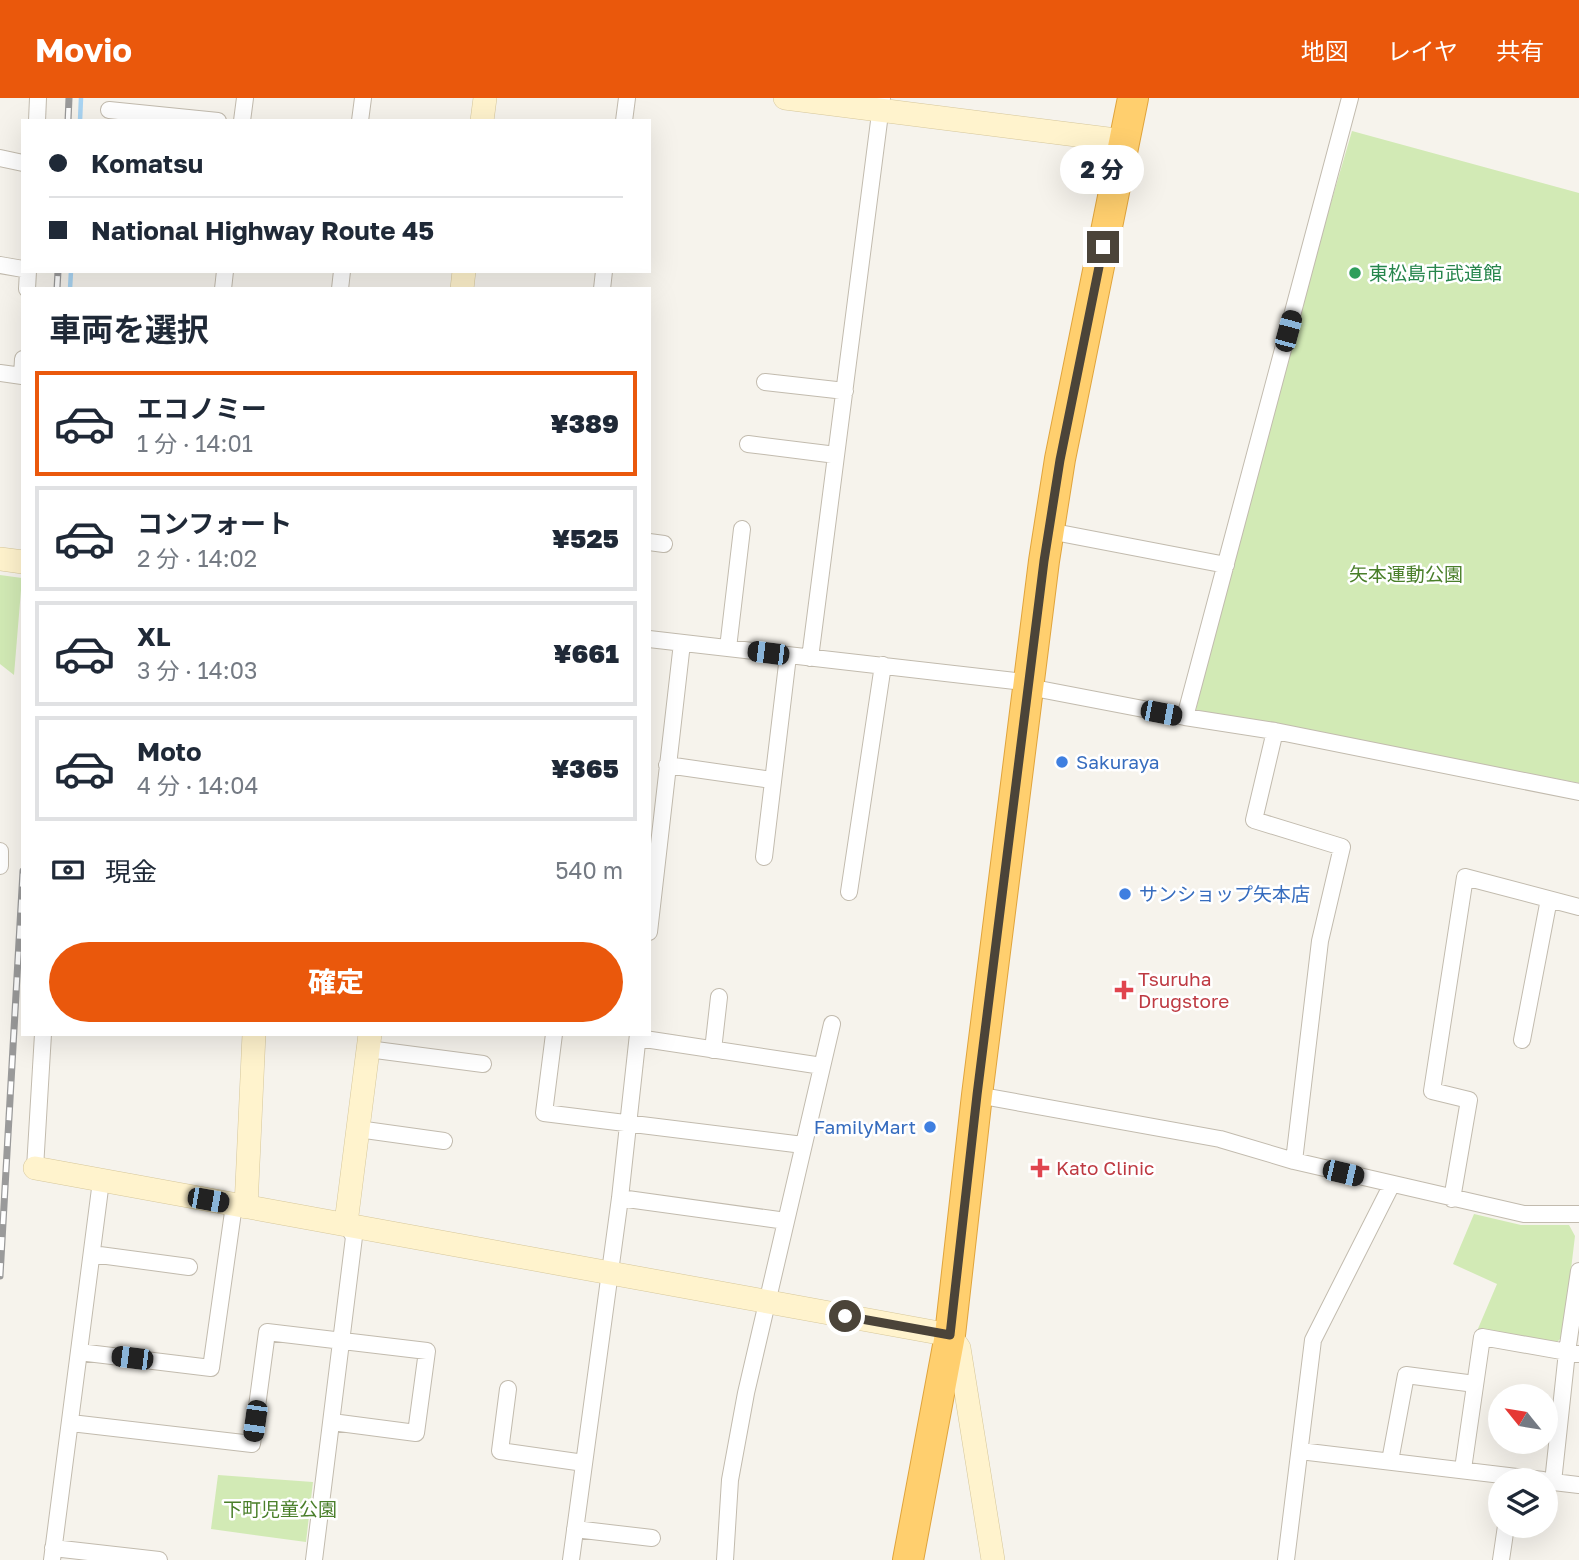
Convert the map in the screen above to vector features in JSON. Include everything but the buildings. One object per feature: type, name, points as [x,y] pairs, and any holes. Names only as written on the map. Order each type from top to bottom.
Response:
[{"type":"highway","points":[[908,1560],[950,1335],[977,1095],[1048,531],[1133,98]]},
{"type":"street","points":[[37,119],[38,98]]},
{"type":"street","points":[[242,119],[245,98]]},
{"type":"street","points":[[360,119],[363,98]]},
{"type":"street","points":[[482,119],[485,98]]},
{"type":"street","points":[[624,119],[627,98]]},
{"type":"street","points":[[785,98],[882,104],[1124,141]]},
{"type":"street","points":[[1185,717],[1350,98]]},
{"type":"street","points":[[810,658],[882,104]]},
{"type":"street","points":[[109,110],[198,119]]},
{"type":"street","points":[[0,158],[21,163]]},
{"type":"street","points":[[0,265],[21,269]]},
{"type":"street","points":[[0,373],[21,376]]},
{"type":"street","points":[[765,382],[845,391]]},
{"type":"street","points":[[748,444],[836,455]]},
{"type":"street","points":[[728,648],[742,529]]},
{"type":"street","points":[[1048,531],[1226,565]]},
{"type":"street","points":[[0,559],[21,562]]},
{"type":"street","points":[[651,639],[1015,681],[1185,717],[1275,731],[1579,792]]},
{"type":"street","points":[[651,913],[682,643]]},
{"type":"street","points":[[764,857],[788,656]]},
{"type":"street","points":[[849,892],[883,665]]},
{"type":"street","points":[[1275,731],[1254,820],[1342,847],[1320,941],[1294,1161]]},
{"type":"street","points":[[667,765],[772,780]]},
{"type":"street","points":[[0,851],[0,866]]},
{"type":"street","points":[[1452,1199],[1469,1100],[1432,1091],[1465,877],[1579,907]]},
{"type":"street","points":[[1522,1040],[1549,899]]},
{"type":"street","points":[[713,1050],[719,998]]},
{"type":"street","points":[[725,1560],[730,1480],[766,1301],[832,1024]]},
{"type":"street","points":[[43,1036],[35,1168],[950,1335],[959,1348],[993,1560]]},
{"type":"street","points":[[79,1352],[211,1368],[240,1206],[254,1036]]},
{"type":"street","points":[[554,1036],[544,1113],[628,1121],[803,1145]]},
{"type":"street","points":[[571,1560],[620,1198],[638,1036],[822,1066]]},
{"type":"street","points":[[314,1560],[354,1237],[346,1223],[369,1042],[482,1064]]},
{"type":"street","points":[[977,1095],[1220,1139],[1294,1161],[1524,1214],[1579,1214]]},
{"type":"street","points":[[358,1129],[444,1141]]},
{"type":"street","points":[[101,1181],[53,1554],[159,1560]]},
{"type":"street","points":[[1286,1560],[1313,1340],[1392,1184]]},
{"type":"street","points":[[620,1198],[786,1221]]},
{"type":"street","points":[[92,1254],[189,1267]]},
{"type":"street","points":[[1550,1468],[1573,1353],[1579,1271]]},
{"type":"street","points":[[71,1423],[252,1444],[267,1332],[427,1351],[416,1433],[332,1422]]},
{"type":"street","points":[[1463,1469],[1482,1337],[1573,1353]]},
{"type":"street","points":[[1390,1461],[1406,1375],[1475,1384]]},
{"type":"street","points":[[508,1389],[500,1451],[584,1463]]},
{"type":"street","points":[[1300,1451],[1488,1474]]},
{"type":"street","points":[[1558,1482],[1579,1485]]},
{"type":"street","points":[[576,1529],[652,1538]]},
{"type":"street","points":[[1501,1560],[1504,1538]]},
{"type":"green space","name":"矢本運動公園","points":[[1352,131],[1579,193],[1579,783],[1196,710],[1255,462]]},
{"type":"green space","points":[[0,575],[21,578],[21,590],[14,675],[0,664]]},
{"type":"green space","points":[[1474,1214],[1521,1225],[1569,1225],[1575,1236],[1563,1336],[1557,1342],[1477,1331],[1497,1284],[1453,1264]]},
{"type":"green space","name":"下町児童公園","points":[[218,1475],[313,1482],[306,1542],[211,1529]]},
{"type":"waterway","points":[[80,119],[81,98]]},
{"type":"waterway","points":[[70,287],[71,273]]},
{"type":"railway","points":[[68,119],[69,98]]},
{"type":"railway","points":[[57,287],[58,273]]},
{"type":"railway","points":[[0,1276],[21,906]]},
{"type":"place","name":"東松島市武道館","points":[[1355,273]]},
{"type":"place","name":"Sakuraya","points":[[1062,762]]},
{"type":"place","name":"サンショップ矢本店","points":[[1125,894]]},
{"type":"place","name":"Tsuruha Drugstore","points":[[1124,990]]},
{"type":"place","name":"FamilyMart","points":[[930,1127]]},
{"type":"place","name":"Kato Clinic","points":[[1040,1168]]},
{"type":"route","points":[[845,1316],[950,1335],[977,1095],[1044,561],[1060,460],[1103,247]]}]
